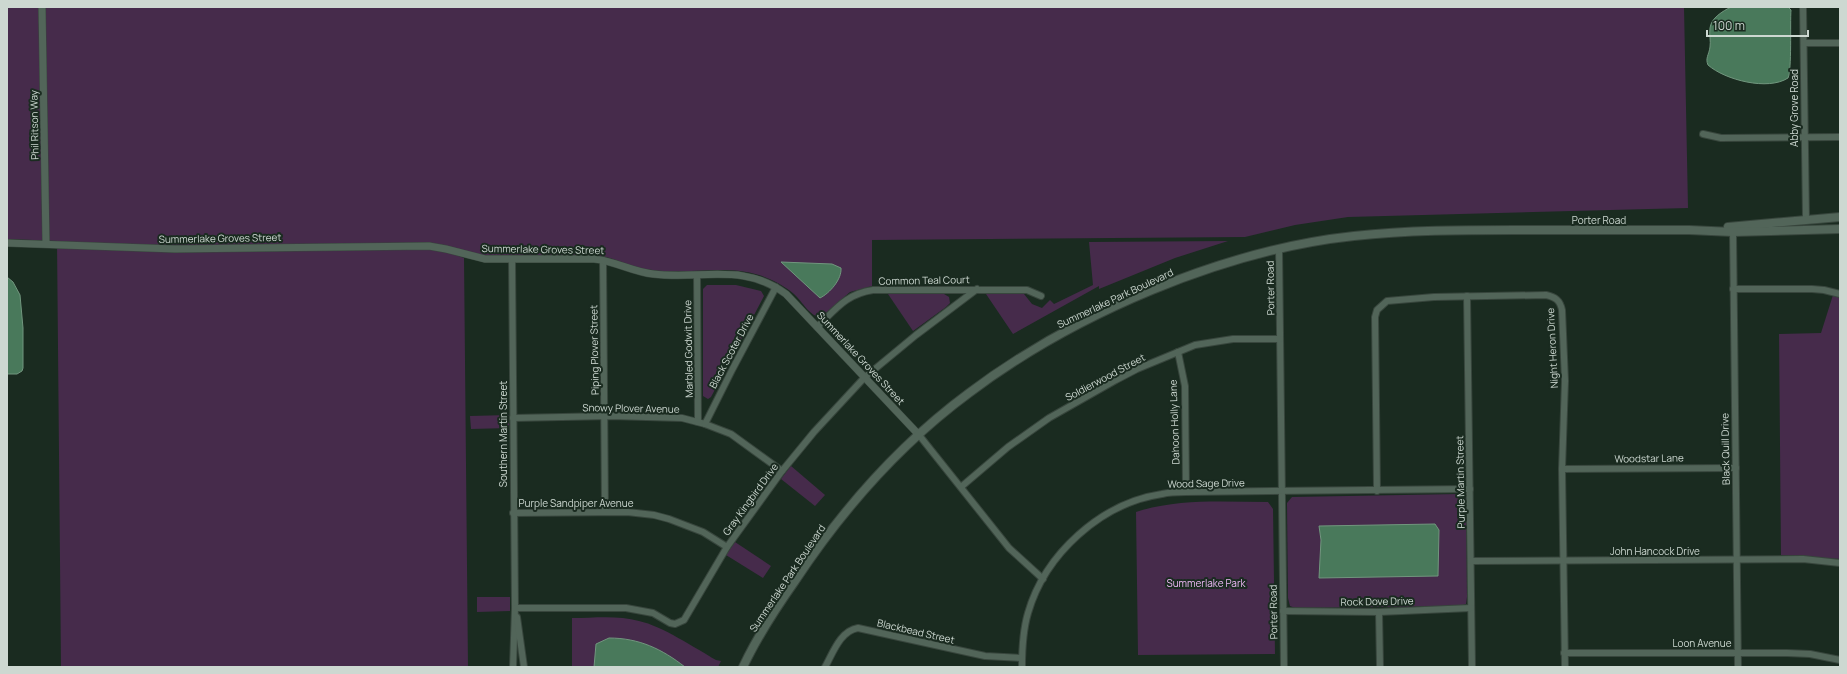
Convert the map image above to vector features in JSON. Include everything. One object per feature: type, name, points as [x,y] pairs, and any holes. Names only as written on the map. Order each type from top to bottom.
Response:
[{"type":"main road","name":"Porter Road","points":[[1690,230],[1840,217]]},
{"type":"main road","name":"Porter Road","points":[[1279,249],[1352,236],[1428,230],[1690,230],[1733,232],[1840,229]]},
{"type":"main road","name":"Summerlake Park Boulevard","points":[[743,667],[777,608],[819,544],[857,497],[919,435],[968,393],[1056,336],[1098,315],[1166,285],[1221,265],[1279,249]]},
{"type":"street","name":"Phil Ritson Way","points":[[42,7],[46,243]]},
{"type":"street","name":"Abby Grove Road","points":[[1803,7],[1806,220]]},
{"type":"street","points":[[1804,44],[1840,43]]},
{"type":"street","points":[[1703,134],[1721,138],[1840,137]]},
{"type":"street","name":"Black Quill Drive","points":[[1733,232],[1738,667]]},
{"type":"street","name":"Summerlake Groves Street","points":[[7,243],[46,243],[148,248],[429,246],[446,249],[480,259],[603,260],[651,274],[747,276],[765,281],[776,287],[795,302],[864,378],[919,435],[1009,548],[1042,579]]},
{"type":"street","name":"Porter Road","points":[[1279,249],[1284,667]]},
{"type":"street","name":"Southern Martin Street","points":[[512,259],[515,608],[513,667]]},
{"type":"street","name":"Piping Plover Street","points":[[603,260],[605,512]]},
{"type":"street","name":"Marbled Godwit Drive","points":[[697,275],[698,422]]},
{"type":"street","name":"Black Scoter Drive","points":[[705,424],[776,287]]},
{"type":"street","points":[[1733,289],[1812,288],[1840,294]]},
{"type":"street","name":"Gray Kingbird Drive","points":[[515,608],[626,608],[653,614],[675,624],[684,620],[727,547],[782,471],[814,432],[864,378],[916,335],[977,289]]},
{"type":"street","name":"Common Teal Court","points":[[817,327],[847,299],[862,292],[873,290],[1027,290],[1041,296]]},
{"type":"street","name":"Purple Martin Street","points":[[1467,296],[1472,667]]},
{"type":"street","name":"Night Heron Drive","points":[[1377,491],[1375,316],[1377,310],[1387,301],[1434,297],[1546,296],[1556,299],[1560,303],[1562,310],[1565,381],[1562,469],[1564,667]]},
{"type":"street","name":"Soldierwood Street","points":[[961,487],[1008,447],[1049,418],[1116,380],[1195,345],[1212,341],[1233,339],[1280,339]]},
{"type":"street","name":"Dahoon Holly Lane","points":[[1178,352],[1185,386],[1186,492]]},
{"type":"street","name":"Snowy Plover Avenue","points":[[513,418],[605,416],[669,417],[698,422],[719,428],[744,442],[782,471]]},
{"type":"street","name":"Woodstar Lane","points":[[1562,469],[1736,468]]},
{"type":"street","name":"Wood Sage Drive","points":[[1022,667],[1027,614],[1034,594],[1042,579],[1072,539],[1105,515],[1145,498],[1162,494],[1186,492],[1470,489]]},
{"type":"street","name":"Purple Sandpiper Avenue","points":[[513,513],[641,513],[669,519],[702,532],[727,547]]},
{"type":"street","name":"John Hancock Drive","points":[[1471,561],[1803,559],[1840,563]]},
{"type":"street","name":"Southern Martin Street","points":[[515,608],[524,667]]},
{"type":"street","name":"Rock Dove Drive","points":[[1283,611],[1379,612],[1471,608]]},
{"type":"street","points":[[1379,612],[1380,667]]},
{"type":"street","name":"Blackbead Street","points":[[825,667],[842,636],[851,629],[858,628],[985,656],[1022,658]]},
{"type":"street","name":"Loon Avenue","points":[[1564,654],[1810,654],[1840,660]]},
{"type":"green space","points":[[7,7],[1684,7],[1688,208],[1348,217],[1295,225],[1245,237],[872,240],[872,286],[850,292],[821,317],[810,312],[794,294],[782,286],[759,275],[746,272],[733,270],[652,270],[596,255],[456,255],[464,258],[468,667],[61,667],[57,241],[7,239]]},
{"type":"green space","points":[[1228,241],[1175,258],[1099,289],[1099,286],[1013,334],[986,294],[1024,294],[1032,304],[1042,308],[1050,300],[1054,304],[1093,285],[1089,242]]},
{"type":"green space","points":[[707,285],[736,285],[761,291],[764,296],[711,397],[708,399],[703,396],[703,289]]},
{"type":"green space","points":[[888,294],[944,294],[949,297],[950,303],[913,331]]},
{"type":"green space","points":[[1833,295],[1840,298],[1840,559],[1781,555],[1779,334],[1821,333]]},
{"type":"green space","points":[[509,415],[509,428],[471,429],[470,416]]},
{"type":"green space","points":[[791,466],[825,495],[815,506],[781,479]]},
{"type":"green space","points":[[1459,494],[1465,497],[1466,501],[1466,604],[1460,606],[1295,608],[1290,606],[1288,598],[1287,503],[1292,497]]},
{"type":"green space","name":"Summerlake Park","points":[[1218,501],[1268,502],[1273,509],[1275,654],[1138,655],[1136,512],[1185,503]]},
{"type":"green space","points":[[735,542],[771,566],[763,578],[726,555]]},
{"type":"green space","points":[[477,597],[510,597],[510,611],[477,612]]},
{"type":"green space","points":[[614,617],[639,621],[668,632],[716,660],[721,661],[718,667],[572,667],[572,618]]},
{"type":"shaded area","points":[[1731,7],[1788,7],[1791,10],[1788,78],[1780,82],[1758,84],[1725,75],[1708,65],[1707,60],[1710,47],[1711,24],[1718,15]]},
{"type":"shaded area","points":[[781,262],[832,264],[841,268],[840,277],[828,293],[820,298]]},
{"type":"shaded area","points":[[7,277],[13,282],[20,295],[23,328],[23,368],[22,371],[17,374],[7,374]]},
{"type":"shaded area","points":[[1435,524],[1439,530],[1438,576],[1319,578],[1321,540],[1319,526]]},
{"type":"shaded area","points":[[609,638],[640,642],[668,655],[685,667],[594,667],[596,644]]}]
